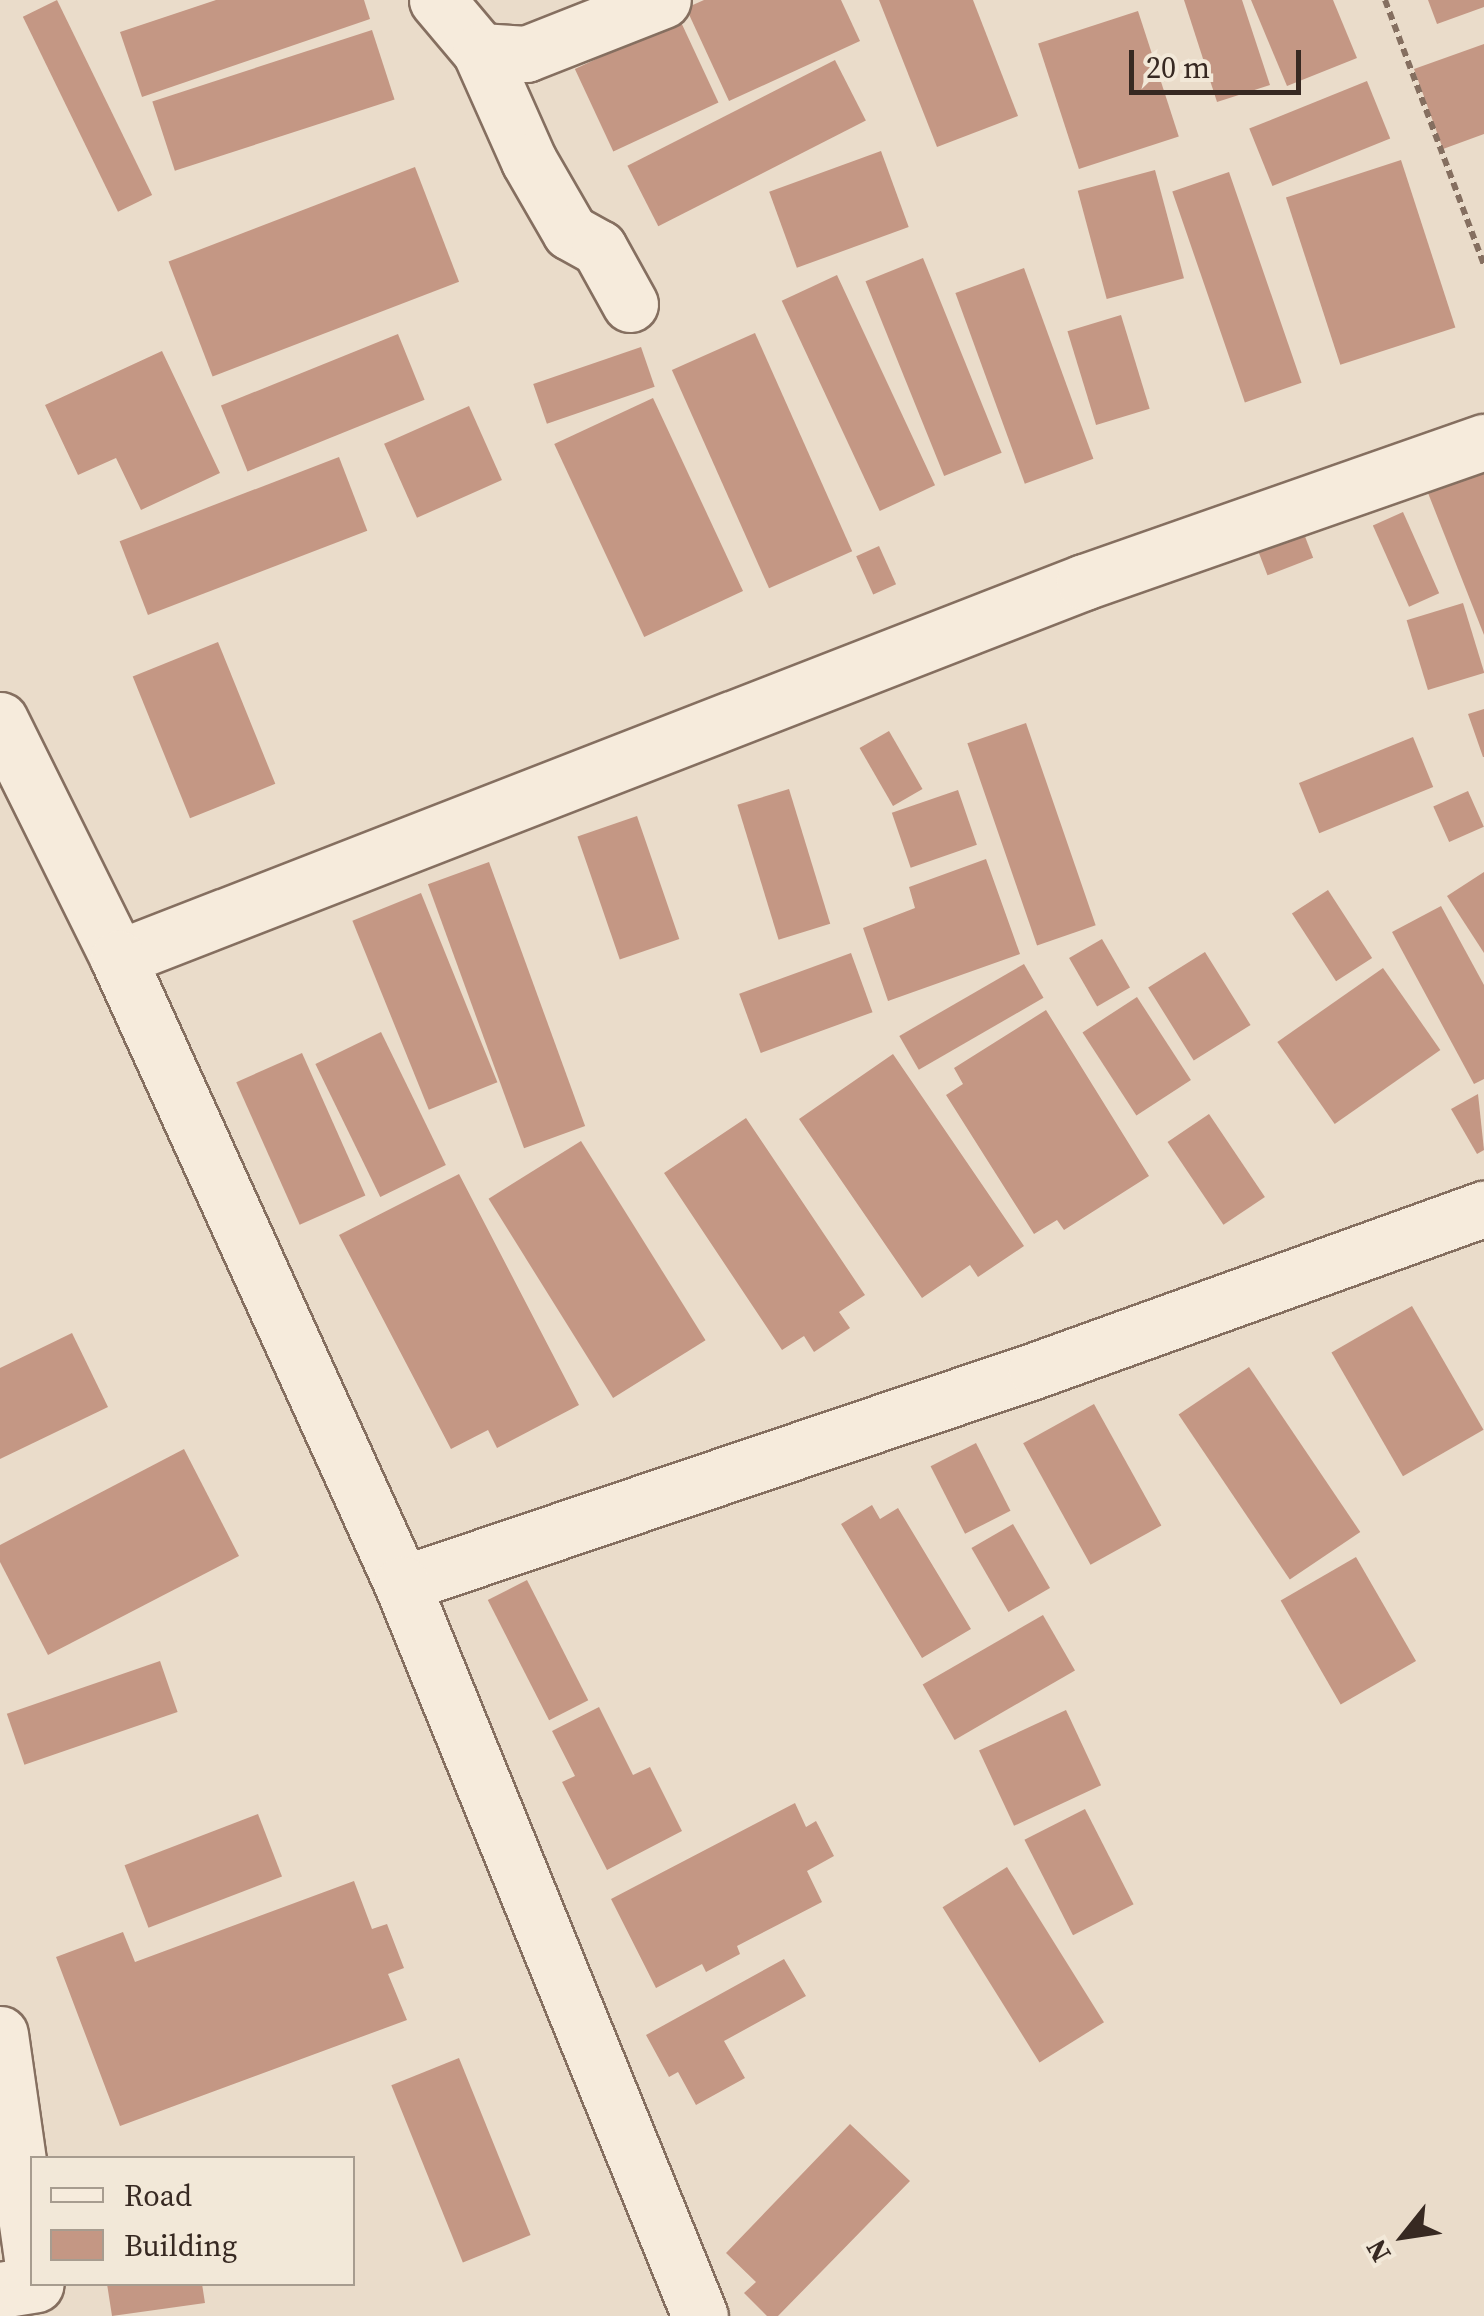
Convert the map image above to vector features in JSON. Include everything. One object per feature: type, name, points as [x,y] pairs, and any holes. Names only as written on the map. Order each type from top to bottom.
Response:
[{"type":"street","points":[[437,0],[449,22],[480,50],[529,161],[570,232],[599,248],[630,304]]},
{"type":"street","points":[[480,50],[526,54],[663,0]]},
{"type":"street","points":[[118,958],[1084,582],[1484,442]]},
{"type":"street","points":[[0,720],[118,958],[402,1584],[700,2316]]},
{"type":"street","points":[[0,795],[90,976],[369,1605],[664,2316]]},
{"type":"street","points":[[402,1584],[1036,1370],[1484,1209]]},
{"type":"street","points":[[0,2034],[30,2246]]},
{"type":"street","points":[[0,2290],[30,2285]]},
{"type":"street","points":[[36,2286],[42,2316]]},
{"type":"path","points":[[1385,0],[1484,266]]},
{"type":"building","points":[[57,0],[152,195],[118,212],[23,17]]},
{"type":"building","points":[[216,0],[364,0],[370,19],[142,97],[120,32]]},
{"type":"building","points":[[704,0],[841,0],[860,41],[729,101],[686,8]]},
{"type":"building","points":[[879,0],[973,0],[1018,116],[937,147]]},
{"type":"building","points":[[1184,0],[1242,0],[1270,85],[1217,102]]},
{"type":"building","points":[[1251,0],[1333,0],[1357,58],[1287,86]]},
{"type":"building","points":[[1428,0],[1484,0],[1484,7],[1437,24]]},
{"type":"building","points":[[1138,11],[1179,137],[1079,169],[1038,43]]},
{"type":"building","points":[[680,20],[718,102],[613,151],[575,69]]},
{"type":"building","points":[[372,30],[395,99],[175,171],[152,101]]},
{"type":"building","points":[[1484,44],[1484,134],[1443,149],[1414,69]]},
{"type":"building","points":[[835,60],[866,121],[658,226],[627,166]]},
{"type":"building","points":[[1367,81],[1390,138],[1272,186],[1249,129]]},
{"type":"building","points":[[881,151],[909,227],[797,268],[769,192]]},
{"type":"building","points":[[1401,160],[1455,327],[1340,365],[1286,197]]},
{"type":"building","points":[[415,167],[459,282],[213,376],[169,262]]},
{"type":"building","points":[[1155,170],[1184,278],[1107,299],[1078,191]]},
{"type":"building","points":[[1229,172],[1302,383],[1245,402],[1172,192]]},
{"type":"building","points":[[923,258],[1002,453],[944,476],[866,281]]},
{"type":"building","points":[[1024,268],[1093,459],[1025,484],[955,293]]},
{"type":"building","points":[[837,275],[935,485],[880,511],[782,301]]},
{"type":"building","points":[[1121,315],[1150,409],[1096,425],[1067,331]]},
{"type":"building","points":[[755,333],[852,551],[769,588],[672,370]]},
{"type":"building","points":[[398,334],[425,400],[248,471],[221,406]]},
{"type":"building","points":[[641,347],[655,387],[547,424],[533,384]]},
{"type":"building","points":[[162,351],[220,473],[141,510],[116,458],[78,475],[45,405]]},
{"type":"building","points":[[653,398],[743,591],[644,637],[554,444]]},
{"type":"building","points":[[469,406],[502,480],[417,518],[384,444]]},
{"type":"building","points":[[339,457],[367,531],[148,615],[120,541]]},
{"type":"building","points":[[1484,471],[1484,635],[1428,493]]},
{"type":"building","points":[[1403,512],[1439,593],[1409,607],[1373,525]]},
{"type":"building","points":[[1296,513],[1313,558],[1267,575],[1250,531]]},
{"type":"building","points":[[879,546],[896,584],[873,595],[856,556]]},
{"type":"building","points":[[1463,603],[1484,673],[1428,690],[1407,620]]},
{"type":"building","points":[[218,642],[275,784],[190,818],[133,676]]},
{"type":"building","points":[[1484,709],[1484,757],[1483,757],[1468,714]]},
{"type":"building","points":[[1026,723],[1096,925],[1037,946],[967,743]]},
{"type":"building","points":[[889,731],[922,789],[893,806],[860,748]]},
{"type":"building","points":[[1413,737],[1433,787],[1319,833],[1299,783]]},
{"type":"building","points":[[789,789],[830,924],[779,940],[737,805]]},
{"type":"building","points":[[958,790],[977,845],[911,868],[892,813]]},
{"type":"building","points":[[1468,791],[1484,827],[1449,842],[1433,806]]},
{"type":"building","points":[[637,816],[679,939],[620,959],[577,837]]},
{"type":"building","points":[[986,859],[1020,954],[888,1001],[863,928],[915,908],[909,887]]},
{"type":"building","points":[[489,862],[585,1126],[524,1148],[428,884]]},
{"type":"building","points":[[1484,872],[1484,953],[1447,896]]},
{"type":"building","points":[[1328,890],[1372,958],[1336,981],[1292,913]]},
{"type":"building","points":[[421,893],[497,1082],[429,1110],[352,921]]},
{"type":"building","points":[[1441,906],[1484,985],[1484,1079],[1474,1084],[1392,932]]},
{"type":"building","points":[[1102,939],[1130,987],[1097,1006],[1069,958]]},
{"type":"building","points":[[1205,952],[1251,1025],[1194,1060],[1148,988]]},
{"type":"building","points":[[851,953],[873,1012],[761,1053],[739,994]]},
{"type":"building","points":[[1024,964],[1044,998],[919,1070],[899,1036]]},
{"type":"building","points":[[1383,968],[1440,1050],[1335,1124],[1277,1042]]},
{"type":"building","points":[[1137,997],[1191,1080],[1136,1115],[1082,1032]]},
{"type":"building","points":[[1046,1010],[1149,1176],[1064,1230],[1057,1220],[1034,1234],[946,1095],[963,1084],[954,1068]]},
{"type":"building","points":[[381,1032],[446,1165],[380,1197],[315,1064]]},
{"type":"building","points":[[302,1053],[365,1196],[300,1225],[236,1082]]},
{"type":"building","points":[[893,1054],[1024,1246],[978,1277],[970,1265],[922,1298],[799,1119]]},
{"type":"building","points":[[1478,1094],[1484,1150],[1477,1154],[1451,1109]]},
{"type":"building","points":[[1209,1114],[1265,1197],[1223,1225],[1168,1142]]},
{"type":"building","points":[[746,1118],[865,1295],[839,1312],[850,1328],[814,1352],[804,1336],[782,1350],[664,1173]]},
{"type":"building","points":[[581,1141],[706,1340],[613,1398],[489,1199]]},
{"type":"building","points":[[459,1174],[579,1405],[497,1448],[488,1430],[451,1449],[339,1235]]},
{"type":"building","points":[[1412,1306],[1484,1430],[1403,1476],[1331,1352]]},
{"type":"building","points":[[72,1333],[108,1407],[0,1459],[0,1368]]},
{"type":"building","points":[[1249,1367],[1360,1532],[1290,1580],[1179,1415]]},
{"type":"building","points":[[1094,1404],[1161,1526],[1091,1565],[1023,1443]]},
{"type":"building","points":[[976,1443],[1011,1511],[965,1534],[931,1466]]},
{"type":"building","points":[[184,1449],[239,1556],[48,1655],[0,1562],[0,1545]]},
{"type":"building","points":[[872,1505],[880,1519],[898,1508],[971,1629],[922,1658],[841,1524]]},
{"type":"building","points":[[1013,1524],[1050,1588],[1008,1612],[971,1548]]},
{"type":"building","points":[[1356,1557],[1416,1661],[1341,1704],[1281,1600]]},
{"type":"building","points":[[527,1580],[588,1700],[549,1720],[488,1600]]},
{"type":"building","points":[[1043,1615],[1075,1670],[955,1740],[923,1684]]},
{"type":"building","points":[[160,1661],[178,1712],[24,1765],[7,1714]]},
{"type":"building","points":[[599,1707],[633,1775],[650,1767],[682,1831],[607,1870],[562,1782],[575,1776],[552,1731]]},
{"type":"building","points":[[1066,1710],[1101,1785],[1014,1826],[979,1751]]},
{"type":"building","points":[[795,1803],[806,1827],[816,1821],[834,1856],[807,1871],[822,1902],[737,1946],[740,1954],[706,1972],[702,1964],[656,1988],[611,1899]]},
{"type":"building","points":[[1085,1809],[1134,1904],[1073,1935],[1024,1840]]},
{"type":"building","points":[[258,1814],[282,1877],[149,1928],[124,1865]]},
{"type":"building","points":[[1007,1867],[1104,2022],[1040,2062],[943,1907]]},
{"type":"building","points":[[354,1881],[372,1929],[387,1924],[404,1968],[388,1974],[407,2020],[120,2126],[56,1957],[123,1932],[135,1962]]},
{"type":"building","points":[[784,1959],[806,1996],[724,2041],[745,2078],[696,2105],[678,2072],[669,2077],[646,2035]]},
{"type":"building","points":[[459,2058],[531,2235],[463,2262],[391,2085]]},
{"type":"building","points":[[850,2124],[910,2181],[778,2316],[767,2316],[744,2293],[756,2282],[726,2253]]},
{"type":"building","points":[[107,2286],[202,2286],[205,2303],[112,2316]]}]
